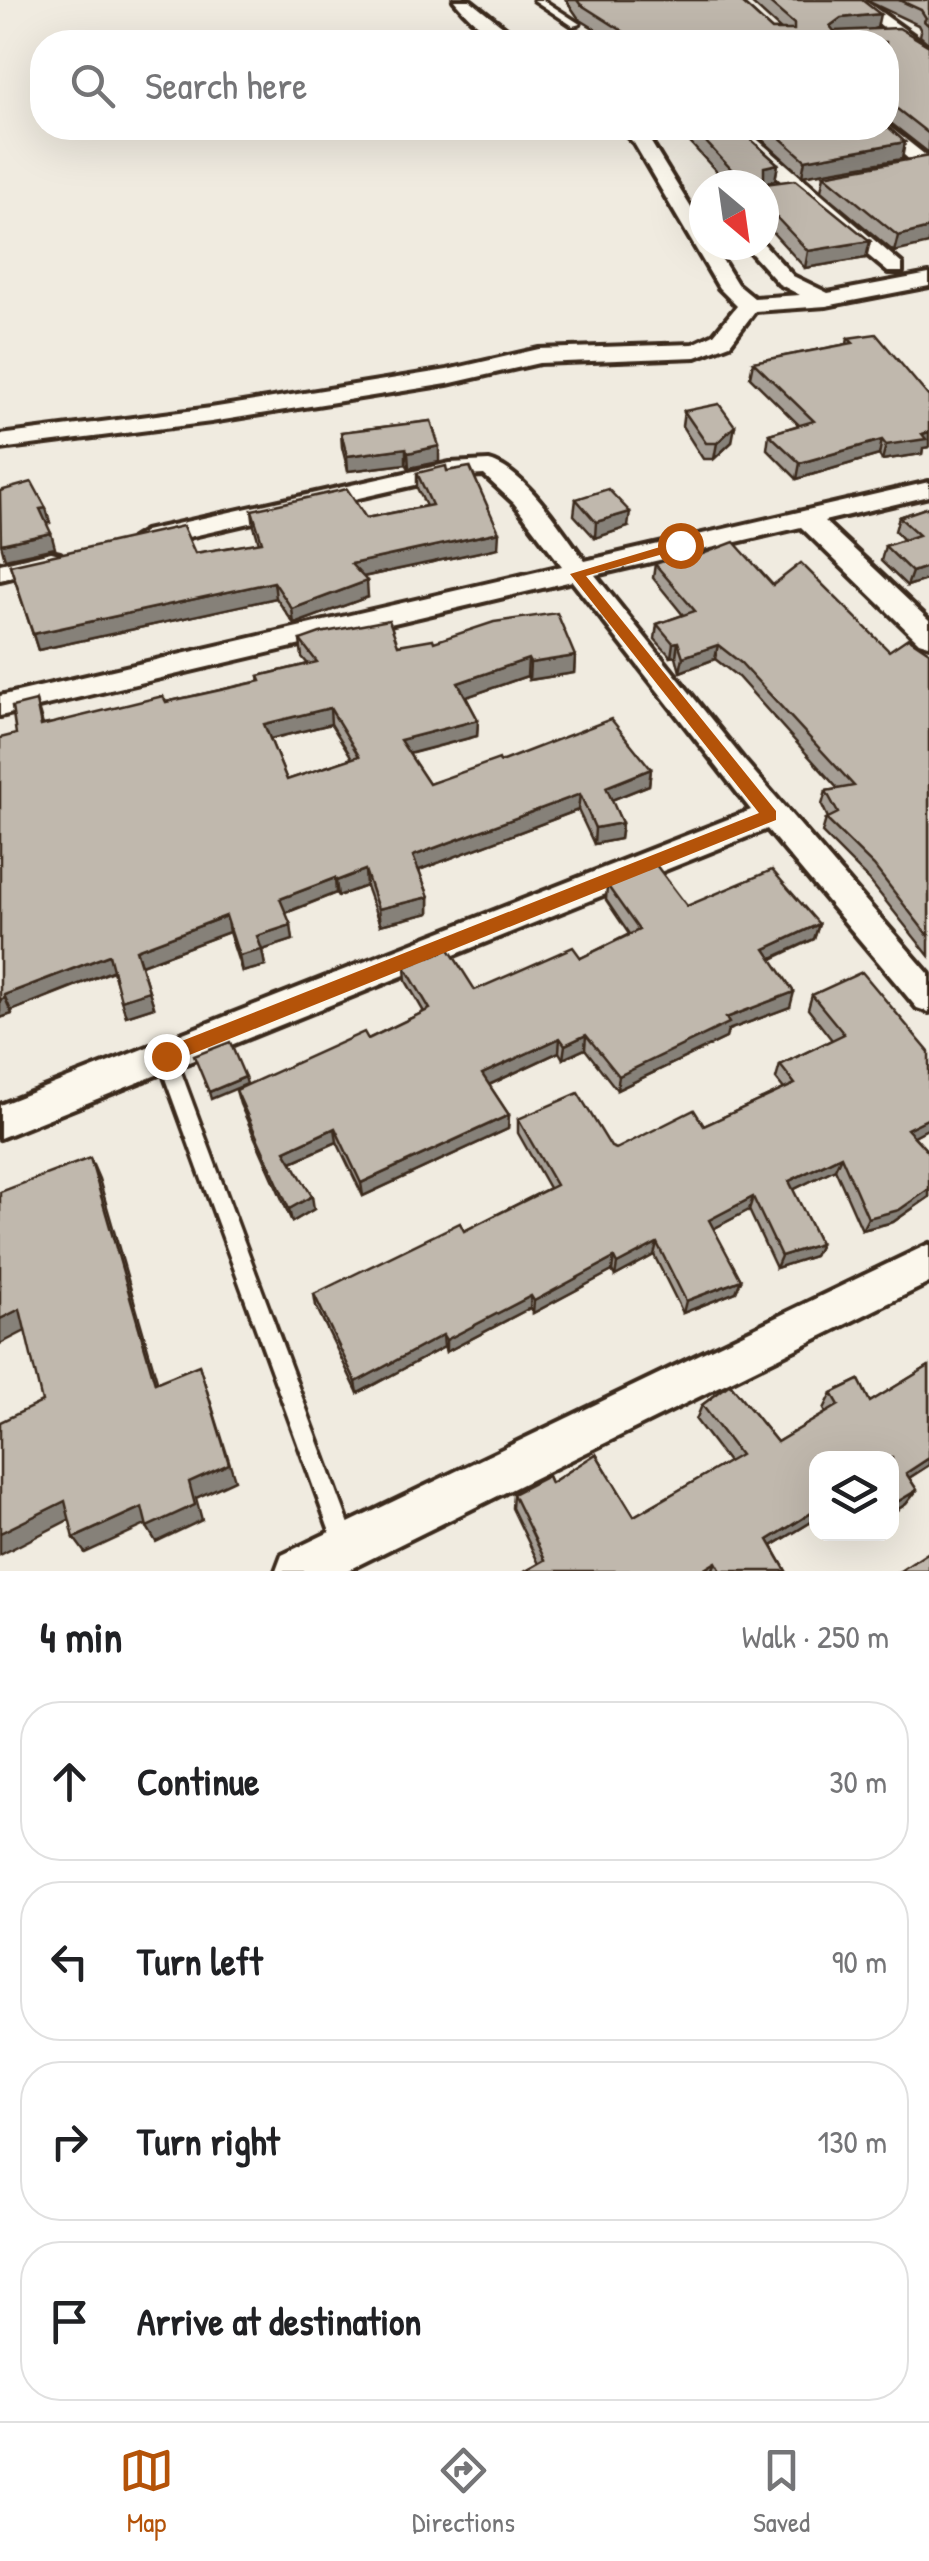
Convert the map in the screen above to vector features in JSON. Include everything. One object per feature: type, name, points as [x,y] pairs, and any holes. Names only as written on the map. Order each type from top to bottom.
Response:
[{"type":"street","points":[[462,0],[497,30]]},
{"type":"street","points":[[854,0],[895,30]]},
{"type":"street","points":[[901,34],[929,30]]},
{"type":"street","points":[[901,34],[929,55]]},
{"type":"street","points":[[641,140],[729,288],[749,304],[826,300],[929,280]]},
{"type":"street","points":[[749,140],[806,185],[895,268]]},
{"type":"street","points":[[894,140],[920,165]]},
{"type":"street","points":[[779,190],[806,185]]},
{"type":"street","points":[[768,260],[786,280],[826,300]]},
{"type":"street","points":[[0,442],[212,415],[447,377],[539,356],[696,350],[722,339],[749,304]]},
{"type":"street","points":[[112,546],[478,467],[489,468],[517,491],[577,574],[770,816],[929,998]]},
{"type":"street","points":[[0,706],[577,574],[929,488]]},
{"type":"street","points":[[804,516],[929,636]]},
{"type":"street","points":[[0,572],[75,555]]},
{"type":"street","points":[[0,1122],[770,816]]},
{"type":"street","points":[[323,1562],[929,1263]]},
{"type":"lane","points":[[538,0],[576,24]]},
{"type":"lane","points":[[166,1056],[323,1562]]},
{"type":"building","points":[[577,0],[739,0],[772,30],[621,30]]},
{"type":"building","points":[[766,0],[862,0],[880,14],[841,18],[830,26],[833,30],[794,30],[794,24]]},
{"type":"building","points":[[899,0],[929,0],[929,26],[921,10]]},
{"type":"building","points":[[899,28],[929,46],[929,134],[899,110],[899,30],[856,30]]},
{"type":"building","points":[[899,137],[905,142],[805,160],[782,140],[899,140]]},
{"type":"building","points":[[704,140],[751,140],[778,164],[732,170]]},
{"type":"building","points":[[929,156],[929,228],[898,236],[824,175]]},
{"type":"building","points":[[795,180],[870,241],[808,251],[779,220],[779,182]]},
{"type":"building","points":[[876,334],[929,397],[929,432],[922,434],[926,439],[886,445],[882,440],[800,463],[769,434],[814,421],[753,362],[853,343],[848,338]]},
{"type":"building","points":[[719,404],[735,426],[717,443],[706,443],[684,411]]},
{"type":"building","points":[[431,421],[439,446],[408,453],[406,448],[347,456],[341,432]]},
{"type":"building","points":[[446,466],[447,471],[470,467],[499,532],[351,564],[367,581],[292,609],[274,582],[33,634],[10,565],[183,526],[195,553],[262,542],[252,510],[347,489],[366,518],[432,505],[417,473]]},
{"type":"building","points":[[32,482],[46,508],[40,509],[51,533],[1,544],[0,491]]},
{"type":"building","points":[[608,489],[630,512],[596,522],[576,499]]},
{"type":"building","points":[[929,507],[929,566],[912,572],[885,546],[919,535],[899,517]]},
{"type":"building","points":[[734,542],[773,585],[801,563],[889,651],[908,638],[929,652],[929,937],[874,866],[826,819],[838,813],[826,791],[854,786],[741,663],[718,645],[683,657],[678,642],[673,643],[657,624],[695,611],[655,564],[687,553],[692,558]]},
{"type":"building","points":[[557,613],[575,656],[530,663],[528,659],[458,683],[478,720],[400,740],[429,784],[499,759],[500,762],[611,719],[651,769],[606,787],[622,823],[595,828],[580,794],[413,856],[429,897],[378,909],[365,870],[280,899],[291,925],[257,936],[262,950],[239,956],[226,916],[136,950],[149,991],[121,1000],[109,955],[4,995],[0,1000],[0,738],[16,734],[12,707],[36,701],[41,726],[163,696],[166,702],[261,681],[259,676],[317,662],[300,640],[320,633],[389,620],[398,645],[433,639],[434,642],[494,622]],"holes":[[[330,708],[359,756],[287,780],[264,724]]]},
{"type":"building","points":[[656,865],[687,906],[772,870],[819,924],[765,949],[794,992],[726,1018],[729,1023],[619,1076],[586,1035],[565,1045],[560,1038],[482,1074],[509,1115],[361,1183],[335,1128],[285,1151],[312,1196],[289,1209],[236,1090],[364,1032],[368,1039],[430,1009],[405,967],[449,949],[475,990],[573,947],[581,958],[639,930],[607,885]]},
{"type":"building","points":[[862,972],[929,1052],[929,1118],[907,1129],[929,1153],[929,1189],[899,1210],[868,1218],[841,1156],[789,1181],[820,1244],[781,1256],[753,1197],[709,1220],[741,1280],[686,1301],[657,1243],[617,1264],[614,1258],[534,1301],[531,1296],[446,1340],[443,1335],[356,1382],[314,1294],[460,1223],[464,1231],[556,1185],[518,1119],[578,1093],[611,1147],[616,1149],[694,1110],[704,1126],[795,1084],[780,1065],[844,1034],[812,995]]},
{"type":"building","points":[[230,1042],[245,1077],[209,1092],[194,1056]]},
{"type":"building","points":[[90,1158],[155,1383],[199,1365],[229,1464],[189,1482],[195,1505],[147,1527],[142,1507],[74,1538],[65,1501],[0,1533],[0,1422],[42,1402],[20,1309],[0,1319],[0,1192]]},
{"type":"building","points":[[929,1366],[929,1458],[906,1473],[917,1490],[899,1501],[899,1451],[809,1451],[809,1514],[768,1540],[786,1571],[721,1571],[716,1562],[701,1571],[526,1571],[545,1560],[513,1494],[548,1476],[551,1483],[596,1454],[634,1516],[740,1455],[702,1405],[730,1384],[777,1442],[839,1405],[832,1393],[859,1380],[870,1402]]},
{"type":"building","points":[[929,1552],[929,1571],[900,1571]]},
{"type":"route","points":[[166,1056],[770,816],[577,574],[680,545]]}]
